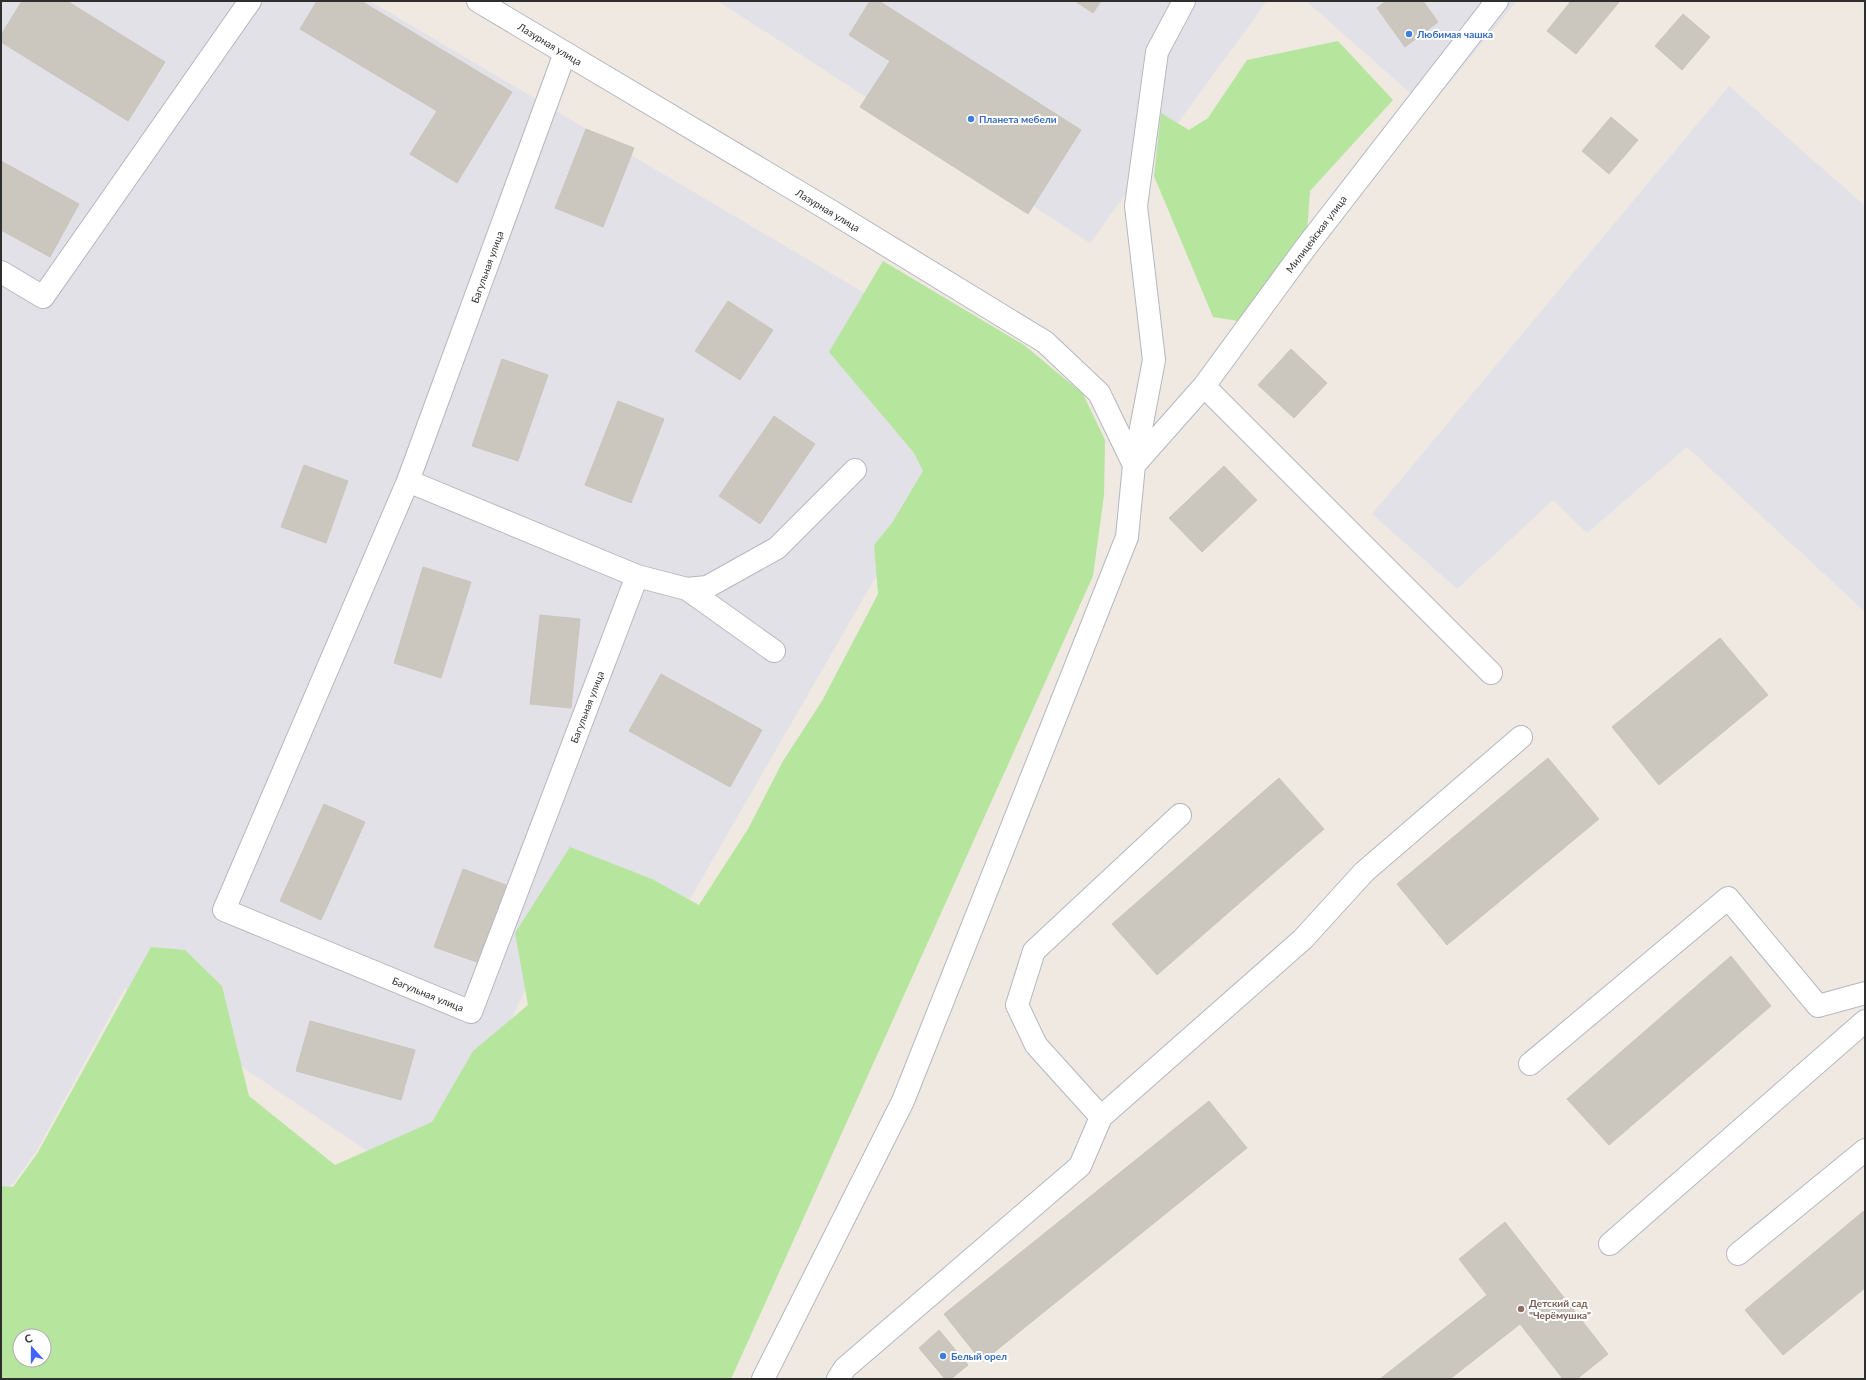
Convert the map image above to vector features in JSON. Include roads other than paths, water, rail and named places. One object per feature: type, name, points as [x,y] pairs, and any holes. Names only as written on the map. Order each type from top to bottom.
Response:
[{"type":"street","points":[[1,272],[43,296],[250,1]]},
{"type":"street","name":"Лазурная улица","points":[[478,1],[829,210],[1045,342],[1099,393],[1134,465]]},
{"type":"street","points":[[763,1379],[903,1101],[1127,537],[1134,465],[1154,360],[1136,206],[1157,52],[1184,1]]},
{"type":"street","name":"Милицейская улица","points":[[1134,465],[1204,386],[1306,247],[1498,1]]},
{"type":"street","name":"Багульная улица","points":[[565,53],[408,481],[224,910],[471,1012],[637,576]]},
{"type":"street","points":[[1204,386],[1491,673]]},
{"type":"street","points":[[408,481],[637,576],[687,589],[707,587],[776,548],[855,470]]},
{"type":"street","points":[[687,589],[774,651]]},
{"type":"street","points":[[838,1379],[845,1368],[1080,1166],[1101,1117],[1303,940],[1364,872],[1521,737]]},
{"type":"street","points":[[1101,1117],[1036,1045],[1017,1005],[1034,951],[1180,815]]},
{"type":"street","points":[[1530,1064],[1728,898],[1818,1006],[1865,993]]},
{"type":"street","points":[[1610,1244],[1865,1021]]},
{"type":"street","points":[[1738,1254],[1865,1150]]},
{"type":"place","name":"Любимая чашка","points":[[1409,34]]},
{"type":"place","name":"Планета мебели","points":[[971,119]]},
{"type":"place","name":"Детский сад \"Черёмушка\"","points":[[1521,1309]]},
{"type":"place","name":"Белый орел","points":[[943,1356]]}]
